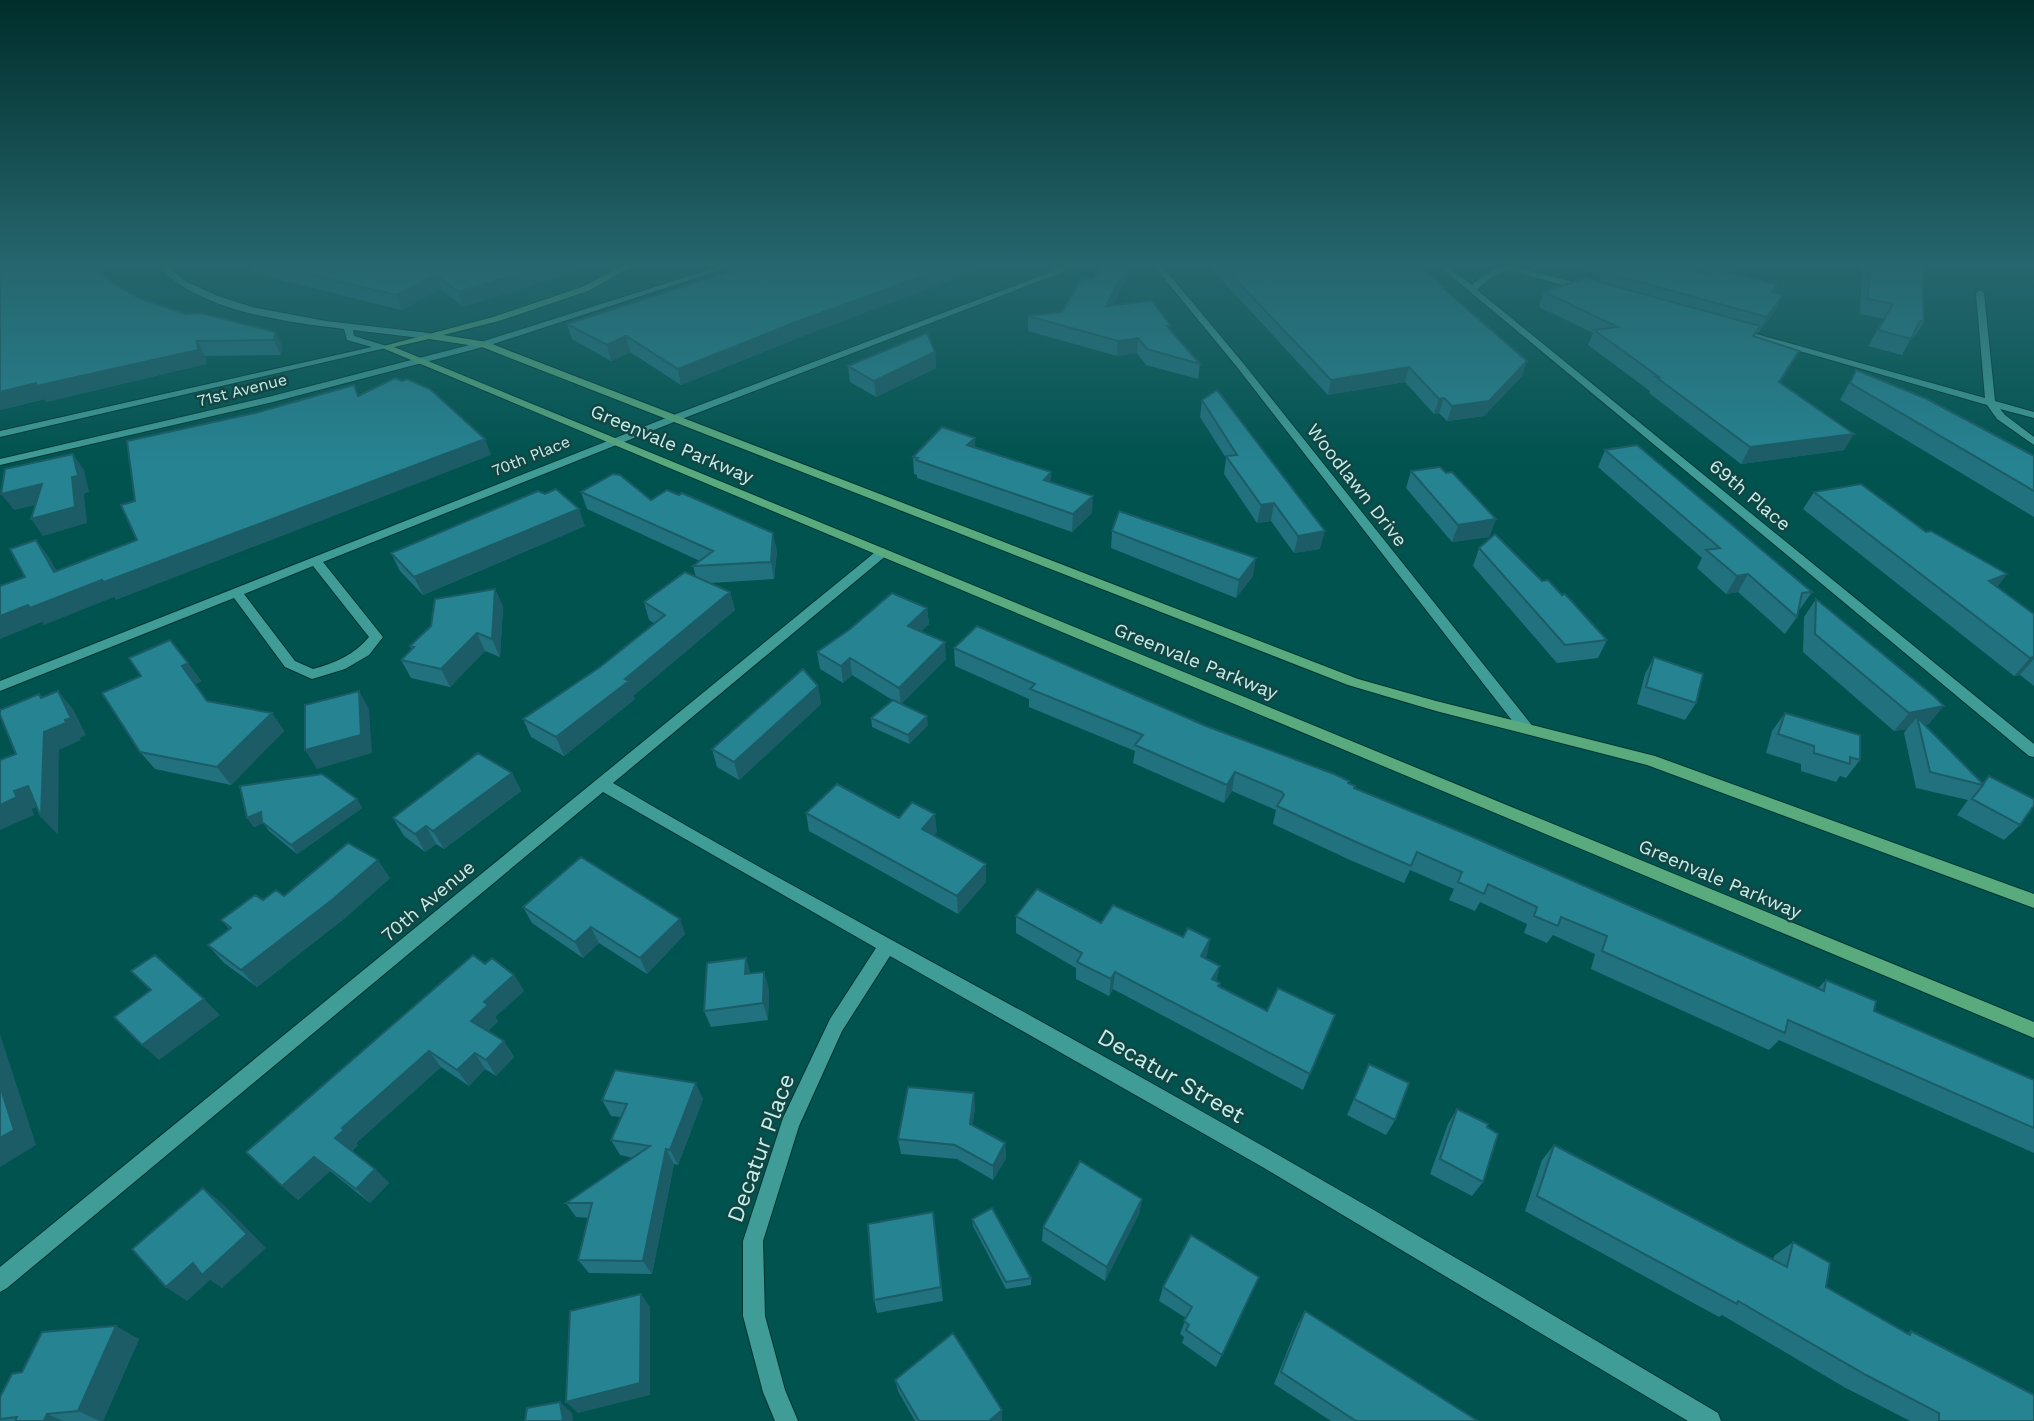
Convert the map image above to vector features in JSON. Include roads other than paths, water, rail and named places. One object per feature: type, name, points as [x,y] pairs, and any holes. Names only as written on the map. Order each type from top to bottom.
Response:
[{"type":"street","name":"Greenvale Parkway","points":[[349,332],[350,338],[385,347],[420,361],[2034,1030]]},
{"type":"street","name":"Greenvale Parkway","points":[[404,332],[484,344],[1311,667],[1396,695],[1607,747],[1705,778],[2034,901]]},
{"type":"street","name":"71st Avenue","points":[[0,434],[444,332]]},
{"type":"street","name":"71st Avenue","points":[[0,462],[273,399],[521,332]]},
{"type":"street","name":"70th Place","points":[[0,686],[676,418],[900,332]]},
{"type":"street","name":"Woodlawn Drive","points":[[1213,332],[1526,728]]},
{"type":"street","name":"69th Place","points":[[1525,332],[2034,752]]},
{"type":"street","points":[[1739,332],[2034,415]]},
{"type":"street","points":[[1984,332],[1990,402],[2001,417],[2034,442]]},
{"type":"street","name":"70th Avenue","points":[[0,1282],[883,552]]},
{"type":"street","points":[[236,592],[290,664],[312,674],[340,666],[364,652],[376,637],[315,561]]},
{"type":"street","name":"Decatur Street","points":[[602,784],[711,850],[1114,1072],[1412,1242],[1710,1421]]},
{"type":"street","name":"Decatur Place","points":[[787,1421],[774,1392],[754,1316],[753,1241],[790,1125],[836,1025],[886,948]]}]
